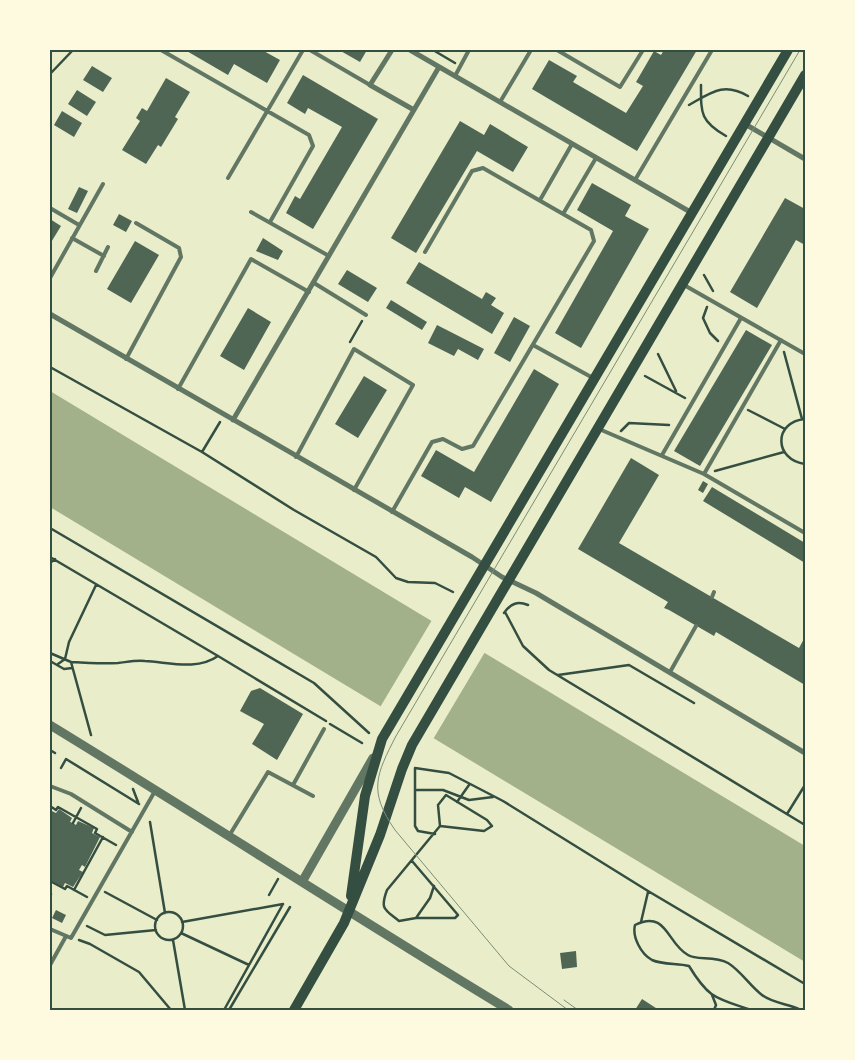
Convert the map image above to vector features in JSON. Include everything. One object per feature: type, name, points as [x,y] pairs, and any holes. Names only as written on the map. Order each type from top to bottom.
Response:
[{"type":"main road","points":[[348,912],[366,796],[376,753],[387,730],[788,50]]},
{"type":"main road","points":[[296,1009],[338,936],[380,835],[402,768],[412,745],[805,76]]},
{"type":"street","points":[[392,50],[370,85],[414,110]]},
{"type":"street","points":[[410,50],[692,213]]},
{"type":"street","points":[[233,420],[439,67]]},
{"type":"street","points":[[745,124],[805,159]]},
{"type":"street","points":[[50,314],[508,580],[536,593],[805,752]]},
{"type":"street","points":[[50,725],[348,912],[509,1010]]},
{"type":"street","points":[[302,882],[376,753]]},
{"type":"lane","points":[[161,50],[309,135],[312,146],[270,222]]},
{"type":"lane","points":[[228,178],[303,50]]},
{"type":"lane","points":[[310,50],[370,85]]},
{"type":"lane","points":[[455,76],[469,50]]},
{"type":"lane","points":[[500,102],[531,50]]},
{"type":"lane","points":[[557,50],[620,88],[642,50]]},
{"type":"lane","points":[[635,180],[712,50]]},
{"type":"lane","points":[[540,200],[572,144]]},
{"type":"lane","points":[[564,214],[596,158]]},
{"type":"lane","points":[[392,512],[432,442],[443,439],[462,449],[473,446],[594,241],[591,230],[483,168],[472,172],[425,252]]},
{"type":"lane","points":[[50,278],[103,184]]},
{"type":"lane","points":[[50,208],[80,225]]},
{"type":"lane","points":[[251,212],[329,256]]},
{"type":"lane","points":[[126,358],[180,257],[179,248],[136,222]]},
{"type":"lane","points":[[72,238],[104,256]]},
{"type":"lane","points":[[96,271],[108,247]]},
{"type":"lane","points":[[178,388],[251,259],[309,292]]},
{"type":"lane","points":[[314,283],[366,314]]},
{"type":"lane","points":[[682,284],[805,354]]},
{"type":"lane","points":[[662,455],[741,318]]},
{"type":"lane","points":[[704,474],[781,340]]},
{"type":"lane","points":[[533,345],[595,379]]},
{"type":"lane","points":[[296,457],[354,349],[413,386],[354,490]]},
{"type":"lane","points":[[597,428],[704,474],[805,533]]},
{"type":"lane","points":[[712,597],[714,592]]},
{"type":"lane","points":[[670,672],[696,626]]},
{"type":"lane","points":[[293,785],[324,729]]},
{"type":"lane","points":[[229,836],[268,772],[313,796]]},
{"type":"lane","points":[[50,786],[84,802],[132,832]]},
{"type":"lane","points":[[50,929],[66,938],[71,938],[156,790]]},
{"type":"lane","points":[[50,965],[66,938]]},
{"type":"path","points":[[50,74],[73,50]]},
{"type":"path","points":[[433,50],[460,66]]},
{"type":"path","points":[[442,50],[444,56]]},
{"type":"path","points":[[702,67],[702,113],[706,123],[724,134]]},
{"type":"path","points":[[674,114],[723,88],[739,91],[747,96]]},
{"type":"path","points":[[709,300],[703,318],[710,333],[725,347]]},
{"type":"path","points":[[354,349],[348,346],[366,314]]},
{"type":"path","points":[[781,340],[803,419],[790,423],[785,429],[781,442],[784,452],[790,459],[805,464]]},
{"type":"path","points":[[658,354],[676,393]]},
{"type":"path","points":[[50,367],[202,452],[294,510],[376,557],[387,571],[396,578],[408,582],[435,583],[453,592]]},
{"type":"path","points":[[645,376],[693,402]]},
{"type":"path","points":[[743,407],[785,429]]},
{"type":"path","points":[[618,438],[622,429],[629,423],[669,425],[682,420]]},
{"type":"path","points":[[202,452],[220,422]]},
{"type":"path","points":[[704,474],[784,452]]},
{"type":"path","points":[[50,528],[314,683],[369,733]]},
{"type":"path","points":[[50,557],[362,743]]},
{"type":"path","points":[[50,563],[55,560]]},
{"type":"path","points":[[58,664],[65,659],[68,642],[96,585]]},
{"type":"path","points":[[501,619],[514,603],[521,602],[528,605]]},
{"type":"path","points":[[505,612],[523,646],[556,675],[805,825]]},
{"type":"path","points":[[50,653],[71,662],[116,663],[144,660],[171,664],[209,662],[218,656]]},
{"type":"path","points":[[50,661],[64,669],[72,668]]},
{"type":"path","points":[[71,662],[91,736]]},
{"type":"path","points":[[556,675],[629,665],[694,703]]},
{"type":"path","points":[[50,750],[55,753]]},
{"type":"path","points":[[61,768],[66,760],[140,805],[136,800],[133,786]]},
{"type":"path","points":[[435,834],[418,831],[415,826],[416,768],[449,773],[494,797],[805,984]]},
{"type":"path","points":[[787,814],[805,784]]},
{"type":"path","points":[[457,802],[469,785]]},
{"type":"path","points":[[417,790],[442,790],[469,800],[494,797]]},
{"type":"path","points":[[412,861],[458,915],[455,918],[416,918],[400,921],[384,909],[382,902],[387,890],[440,826],[438,804],[446,795],[487,820],[492,826],[484,831],[440,826]]},
{"type":"path","points":[[73,823],[84,802]]},
{"type":"path","points":[[50,806],[56,810],[58,807],[97,829],[95,833],[118,846]]},
{"type":"path","points":[[150,822],[165,913]]},
{"type":"path","points":[[74,890],[103,837]]},
{"type":"path","points":[[269,895],[279,878]]},
{"type":"path","points":[[50,881],[65,890],[67,886],[93,900]]},
{"type":"path","points":[[416,918],[430,898],[434,886]]},
{"type":"path","points":[[99,889],[157,920]]},
{"type":"path","points":[[50,890],[51,894]]},
{"type":"path","points":[[641,922],[648,891]]},
{"type":"path","points":[[182,922],[283,904],[224,1010]]},
{"type":"path","points":[[229,1010],[290,907]]},
{"type":"path","points":[[165,913],[176,914],[182,922],[181,933],[173,940],[162,938],[156,930],[157,920],[165,913]]},
{"type":"path","points":[[80,922],[105,935],[156,930]]},
{"type":"path","points":[[751,1010],[727,1004],[712,995],[701,984],[689,966],[652,960],[640,947],[635,936],[635,925],[641,922],[654,922],[665,928],[681,950],[689,957],[713,957],[730,964],[763,996],[801,1010]]},
{"type":"path","points":[[181,933],[249,965]]},
{"type":"path","points":[[71,938],[90,944],[139,972],[171,1010]]},
{"type":"path","points":[[173,940],[185,1010]]},
{"type":"path","points":[[712,995],[716,1005],[714,1010]]},
{"type":"shaded area","points":[[50,391],[805,846],[805,962],[50,507]]},
{"type":"pier","points":[[432,620],[485,652],[432,741],[379,709]]},
{"type":"building","points":[[185,50],[262,50],[280,60],[267,83],[234,64],[228,75]]},
{"type":"building","points":[[339,50],[367,50],[360,62]]},
{"type":"building","points":[[664,50],[697,50],[637,151],[532,89],[549,60],[577,76],[573,82],[626,113],[643,86],[636,82],[654,51],[661,55]]},
{"type":"building","points":[[92,66],[112,78],[103,92],[83,80]]},
{"type":"building","points":[[303,75],[378,119],[313,229],[286,213],[295,196],[300,199],[342,127],[308,108],[305,114],[287,103]]},
{"type":"building","points":[[166,78],[190,92],[175,117],[178,119],[161,147],[158,145],[146,164],[122,150],[140,121],[136,118],[142,108],[147,111]]},
{"type":"building","points":[[77,90],[96,102],[87,116],[68,104]]},
{"type":"building","points":[[62,111],[82,123],[74,137],[54,125]]},
{"type":"building","points":[[460,121],[484,135],[490,124],[528,147],[513,172],[477,151],[416,253],[391,238]]},
{"type":"building","points":[[592,183],[631,205],[625,216],[649,229],[581,348],[555,333],[613,231],[577,210]]},
{"type":"building","points":[[79,187],[88,191],[77,213],[68,209]]},
{"type":"building","points":[[785,198],[805,209],[805,245],[796,240],[757,308],[730,292]]},
{"type":"building","points":[[119,214],[132,221],[126,232],[113,225]]},
{"type":"building","points":[[50,219],[61,226],[50,244]]},
{"type":"building","points":[[263,238],[283,251],[278,260],[256,251]]},
{"type":"building","points":[[135,241],[159,255],[131,303],[107,289]]},
{"type":"building","points":[[419,262],[482,299],[486,292],[496,298],[491,305],[504,313],[492,334],[406,283]]},
{"type":"building","points":[[347,270],[377,288],[368,302],[338,284]]},
{"type":"building","points":[[391,300],[427,322],[422,330],[386,308]]},
{"type":"building","points":[[248,308],[271,322],[244,370],[220,356]]},
{"type":"building","points":[[514,317],[530,326],[510,362],[494,353]]},
{"type":"building","points":[[437,325],[484,349],[478,360],[458,349],[454,356],[428,343]]},
{"type":"building","points":[[746,330],[772,345],[700,466],[674,451]]},
{"type":"building","points":[[534,369],[559,384],[491,502],[465,487],[459,498],[421,476],[436,450],[474,472]]},
{"type":"building","points":[[364,376],[387,390],[358,438],[335,424]]},
{"type":"building","points":[[631,458],[659,475],[619,543],[799,648],[805,637],[805,685],[716,632],[714,636],[664,608],[668,602],[578,549]]},
{"type":"building","points":[[703,481],[708,484],[703,493],[698,490]]},
{"type":"building","points":[[712,487],[805,543],[805,563],[703,501]]},
{"type":"building","points":[[260,688],[303,714],[277,760],[252,744],[264,724],[240,711],[251,691]]},
{"type":"building","points":[[59,809],[72,818],[70,822],[76,825],[78,821],[94,828],[92,833],[100,837],[85,867],[82,865],[79,870],[83,872],[73,887],[65,883],[63,887],[50,880],[50,810],[56,813]]},
{"type":"building","points":[[56,910],[66,915],[62,923],[52,918]]},
{"type":"building","points":[[576,951],[577,967],[562,969],[560,953]]},
{"type":"building","points":[[642,999],[659,1010],[635,1010]]},
{"type":"tram line","points":[[568,1010],[509,966],[395,830],[386,816],[378,793],[380,773],[396,736],[800,50]]},
{"type":"tram line","points":[[564,1000],[578,1010]]}]
